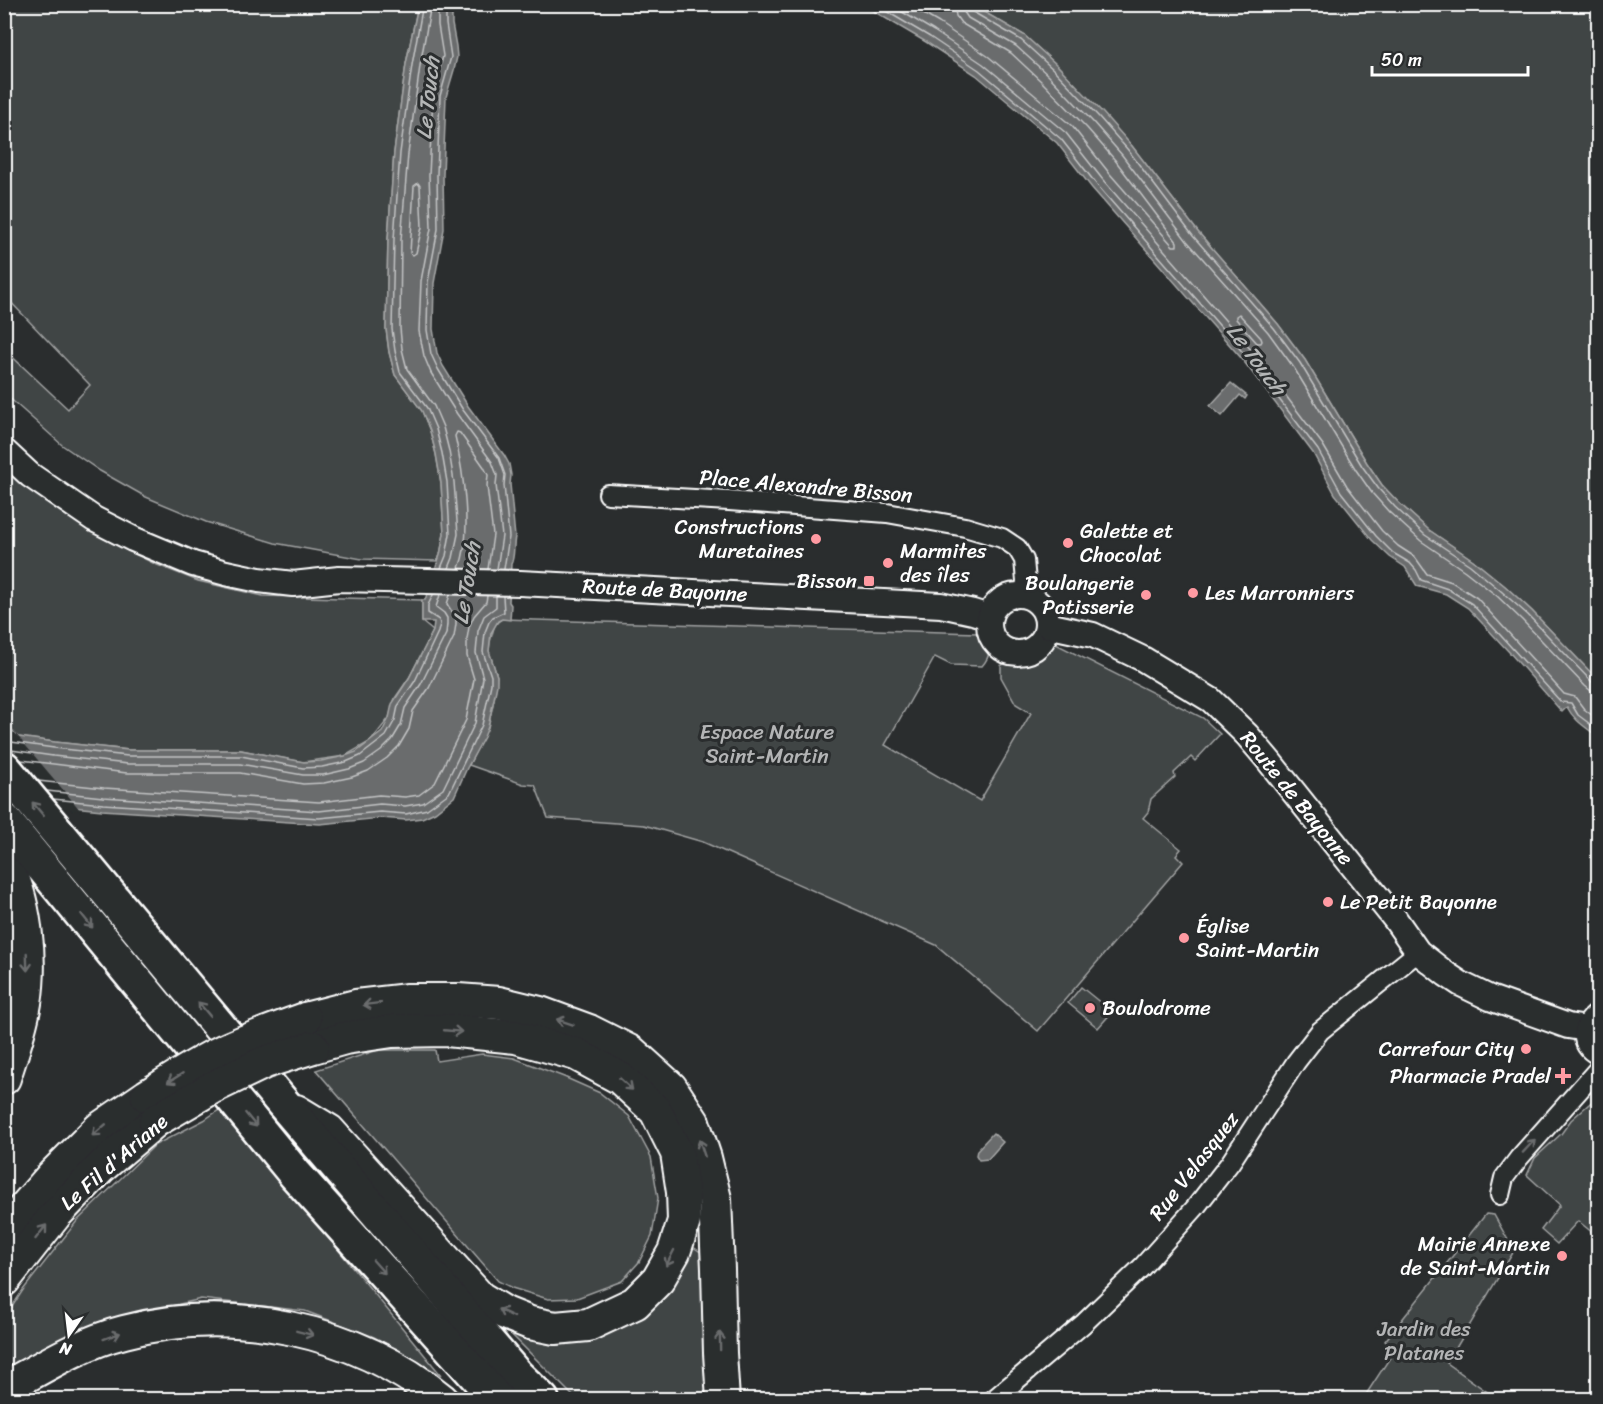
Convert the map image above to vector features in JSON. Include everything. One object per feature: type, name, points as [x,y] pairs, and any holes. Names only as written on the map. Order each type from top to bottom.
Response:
[{"type":"highway","points":[[4,768],[282,1102],[517,1376],[542,1400]]},
{"type":"highway","points":[[4,820],[295,1174],[498,1400]]},
{"type":"highway","points":[[4,1078],[20,1027],[27,970],[23,919],[17,890],[6,861]]},
{"type":"highway","points":[[309,1033],[356,1006],[408,1000],[458,1000],[499,1003],[540,1013],[589,1030],[631,1052],[671,1088],[693,1122],[705,1158],[715,1199],[723,1400]]},
{"type":"highway","points":[[282,1102],[328,1131],[480,1298],[505,1313],[530,1323],[555,1328],[588,1325],[635,1303],[658,1280],[674,1252],[684,1221],[683,1192],[677,1153],[656,1111],[620,1078],[576,1054],[516,1037],[447,1030],[392,1031],[345,1038],[309,1033]]},
{"type":"highway","name":"Le Fil d'Ariane","points":[[4,1234],[53,1175],[99,1129],[213,1087],[265,1062],[309,1033]]},
{"type":"highway","name":"Le Fil d'Ariane","points":[[4,1280],[55,1215],[101,1167],[151,1108]]},
{"type":"highway","points":[[4,1390],[77,1349],[123,1332],[172,1323],[224,1320],[278,1326],[332,1339],[381,1359],[423,1384],[442,1400]]},
{"type":"street","name":"Route de Bayonne","points":[[4,433],[65,481],[111,511],[148,530],[236,560],[339,579]]},
{"type":"street","name":"Route de Bayonne","points":[[4,451],[30,475],[94,519],[133,539],[193,564],[259,580],[293,584],[339,579],[520,583],[941,605],[989,617]]},
{"type":"street","name":"Place Alexandre Bisson","points":[[608,495],[729,501],[887,513],[965,527],[1002,538],[1017,548],[1024,560],[1026,580],[1024,595]]},
{"type":"street","points":[[1016,594],[1024,595],[1034,599],[1041,606],[1046,615],[1046,633],[1036,647],[1020,653],[1011,652],[1003,649],[994,641],[989,630],[989,617],[996,604],[1002,599],[1016,594]]},
{"type":"street","name":"Route de Bayonne","points":[[1047,625],[1093,635],[1143,659],[1211,700],[1247,735],[1269,761],[1395,919],[1418,952],[1446,975],[1490,998],[1568,1026],[1593,1023],[1587,1040],[1599,1052]]},
{"type":"street","name":"Rue Velasquez","points":[[993,1400],[1083,1324],[1142,1267],[1195,1208],[1230,1162],[1296,1062],[1320,1031],[1418,952]]},
{"type":"street","points":[[1500,1195],[1504,1178],[1519,1158],[1599,1069]]},
{"type":"green space","points":[[4,5],[418,5],[406,64],[394,152],[388,239],[386,329],[395,375],[422,411],[436,454],[441,483],[444,534],[437,561],[362,559],[275,543],[206,522],[146,497],[100,471],[62,445],[5,394],[5,350],[68,409],[90,385],[5,296]]},
{"type":"green space","points":[[972,5],[1598,5],[1598,680],[1505,586],[1473,560],[1429,530],[1382,485],[1305,360],[1278,324],[1198,232],[1132,146],[1058,66],[1024,35]]},
{"type":"green space","points":[[4,470],[38,496],[99,536],[155,564],[198,581],[263,596],[422,600],[422,622],[433,631],[409,678],[395,698],[389,718],[371,741],[345,756],[303,762],[241,750],[129,750],[18,737],[4,721]]},
{"type":"green space","name":"Espace Nature Saint-Martin","points":[[502,619],[977,633],[989,653],[982,666],[951,665],[935,657],[885,745],[980,801],[1031,713],[1016,704],[1001,677],[1001,666],[1008,661],[1030,658],[1056,644],[1203,718],[1220,734],[1195,761],[1191,757],[1174,773],[1175,777],[1151,799],[1148,812],[1143,818],[1181,849],[1176,855],[1183,862],[1038,1031],[936,945],[703,842],[644,825],[548,818],[535,785],[523,784],[469,765],[488,727],[497,676],[489,651],[490,642],[495,624]]},
{"type":"green space","name":"Boulodrome","points":[[1081,987],[1112,1012],[1098,1028],[1068,1003]]},
{"type":"green space","points":[[378,1050],[435,1050],[437,1061],[482,1054],[514,1058],[600,1093],[629,1116],[651,1157],[658,1198],[652,1236],[639,1262],[622,1281],[577,1298],[548,1299],[512,1288],[498,1281],[316,1070]]},
{"type":"green space","points":[[1596,1098],[1598,1099],[1598,1237],[1578,1221],[1557,1244],[1541,1230],[1560,1205],[1527,1175],[1535,1158],[1561,1134],[1571,1120]]},
{"type":"green space","points":[[222,1108],[441,1375],[374,1337],[305,1311],[201,1299],[95,1324],[39,1352],[5,1377],[4,1319],[23,1290],[77,1221],[155,1145],[204,1120]]},
{"type":"green space","name":"Jardin des Platanes","points":[[1486,1214],[1494,1215],[1514,1251],[1447,1363],[1497,1399],[1363,1399],[1395,1350],[1385,1341]]},
{"type":"green space","points":[[690,1245],[705,1255],[710,1399],[576,1399],[509,1332],[546,1338],[571,1339]]},
{"type":"water","name":"Le Touch","points":[[418,5],[452,5],[452,24],[457,57],[446,97],[443,175],[444,229],[434,283],[433,329],[437,353],[468,406],[509,464],[515,537],[511,564],[510,620],[498,621],[491,633],[489,651],[497,676],[497,685],[488,727],[454,797],[435,812],[422,818],[406,820],[381,818],[320,824],[102,810],[5,800],[5,735],[129,750],[241,750],[304,762],[321,761],[356,752],[382,732],[389,718],[392,704],[409,678],[433,631],[434,622],[422,622],[422,600],[425,600],[440,555],[444,534],[441,483],[430,431],[422,411],[395,375],[386,329],[388,239],[394,152],[406,64]]},
{"type":"water","name":"Le Touch","points":[[863,5],[972,5],[1024,35],[1058,66],[1132,146],[1198,232],[1278,324],[1305,360],[1382,485],[1429,530],[1473,560],[1505,586],[1598,680],[1598,737],[1577,720],[1567,707],[1562,712],[1468,608],[1446,594],[1417,586],[1405,567],[1372,540],[1335,494],[1313,453],[1242,359],[1092,188],[1057,143],[976,75]]},
{"type":"water","points":[[1231,383],[1247,396],[1245,399],[1240,395],[1222,416],[1210,406]]},
{"type":"water","points":[[993,1133],[1003,1142],[988,1159],[979,1160],[976,1155],[977,1150]]},
{"type":"pier","points":[[5,732],[15,733],[81,811],[4,803]]},
{"type":"place","name":"Constructions Muretaines","points":[[816,539]]},
{"type":"place","name":"Galette et Chocolat","points":[[1068,543]]},
{"type":"place","name":"Marmites des îles","points":[[888,563]]},
{"type":"place","name":"Bisson","points":[[869,581]]},
{"type":"place","name":"Les Marronniers","points":[[1193,593]]},
{"type":"place","name":"Boulangerie Patisserie","points":[[1146,595]]},
{"type":"place","name":"Le Petit Bayonne","points":[[1328,902]]},
{"type":"place","name":"Église Saint-Martin","points":[[1184,938]]},
{"type":"place","name":"Boulodrome","points":[[1090,1008]]},
{"type":"place","name":"Carrefour City","points":[[1526,1049]]},
{"type":"place","name":"Pharmacie Pradel","points":[[1563,1076]]},
{"type":"place","name":"Mairie Annexe de Saint-Martin","points":[[1562,1256]]}]
